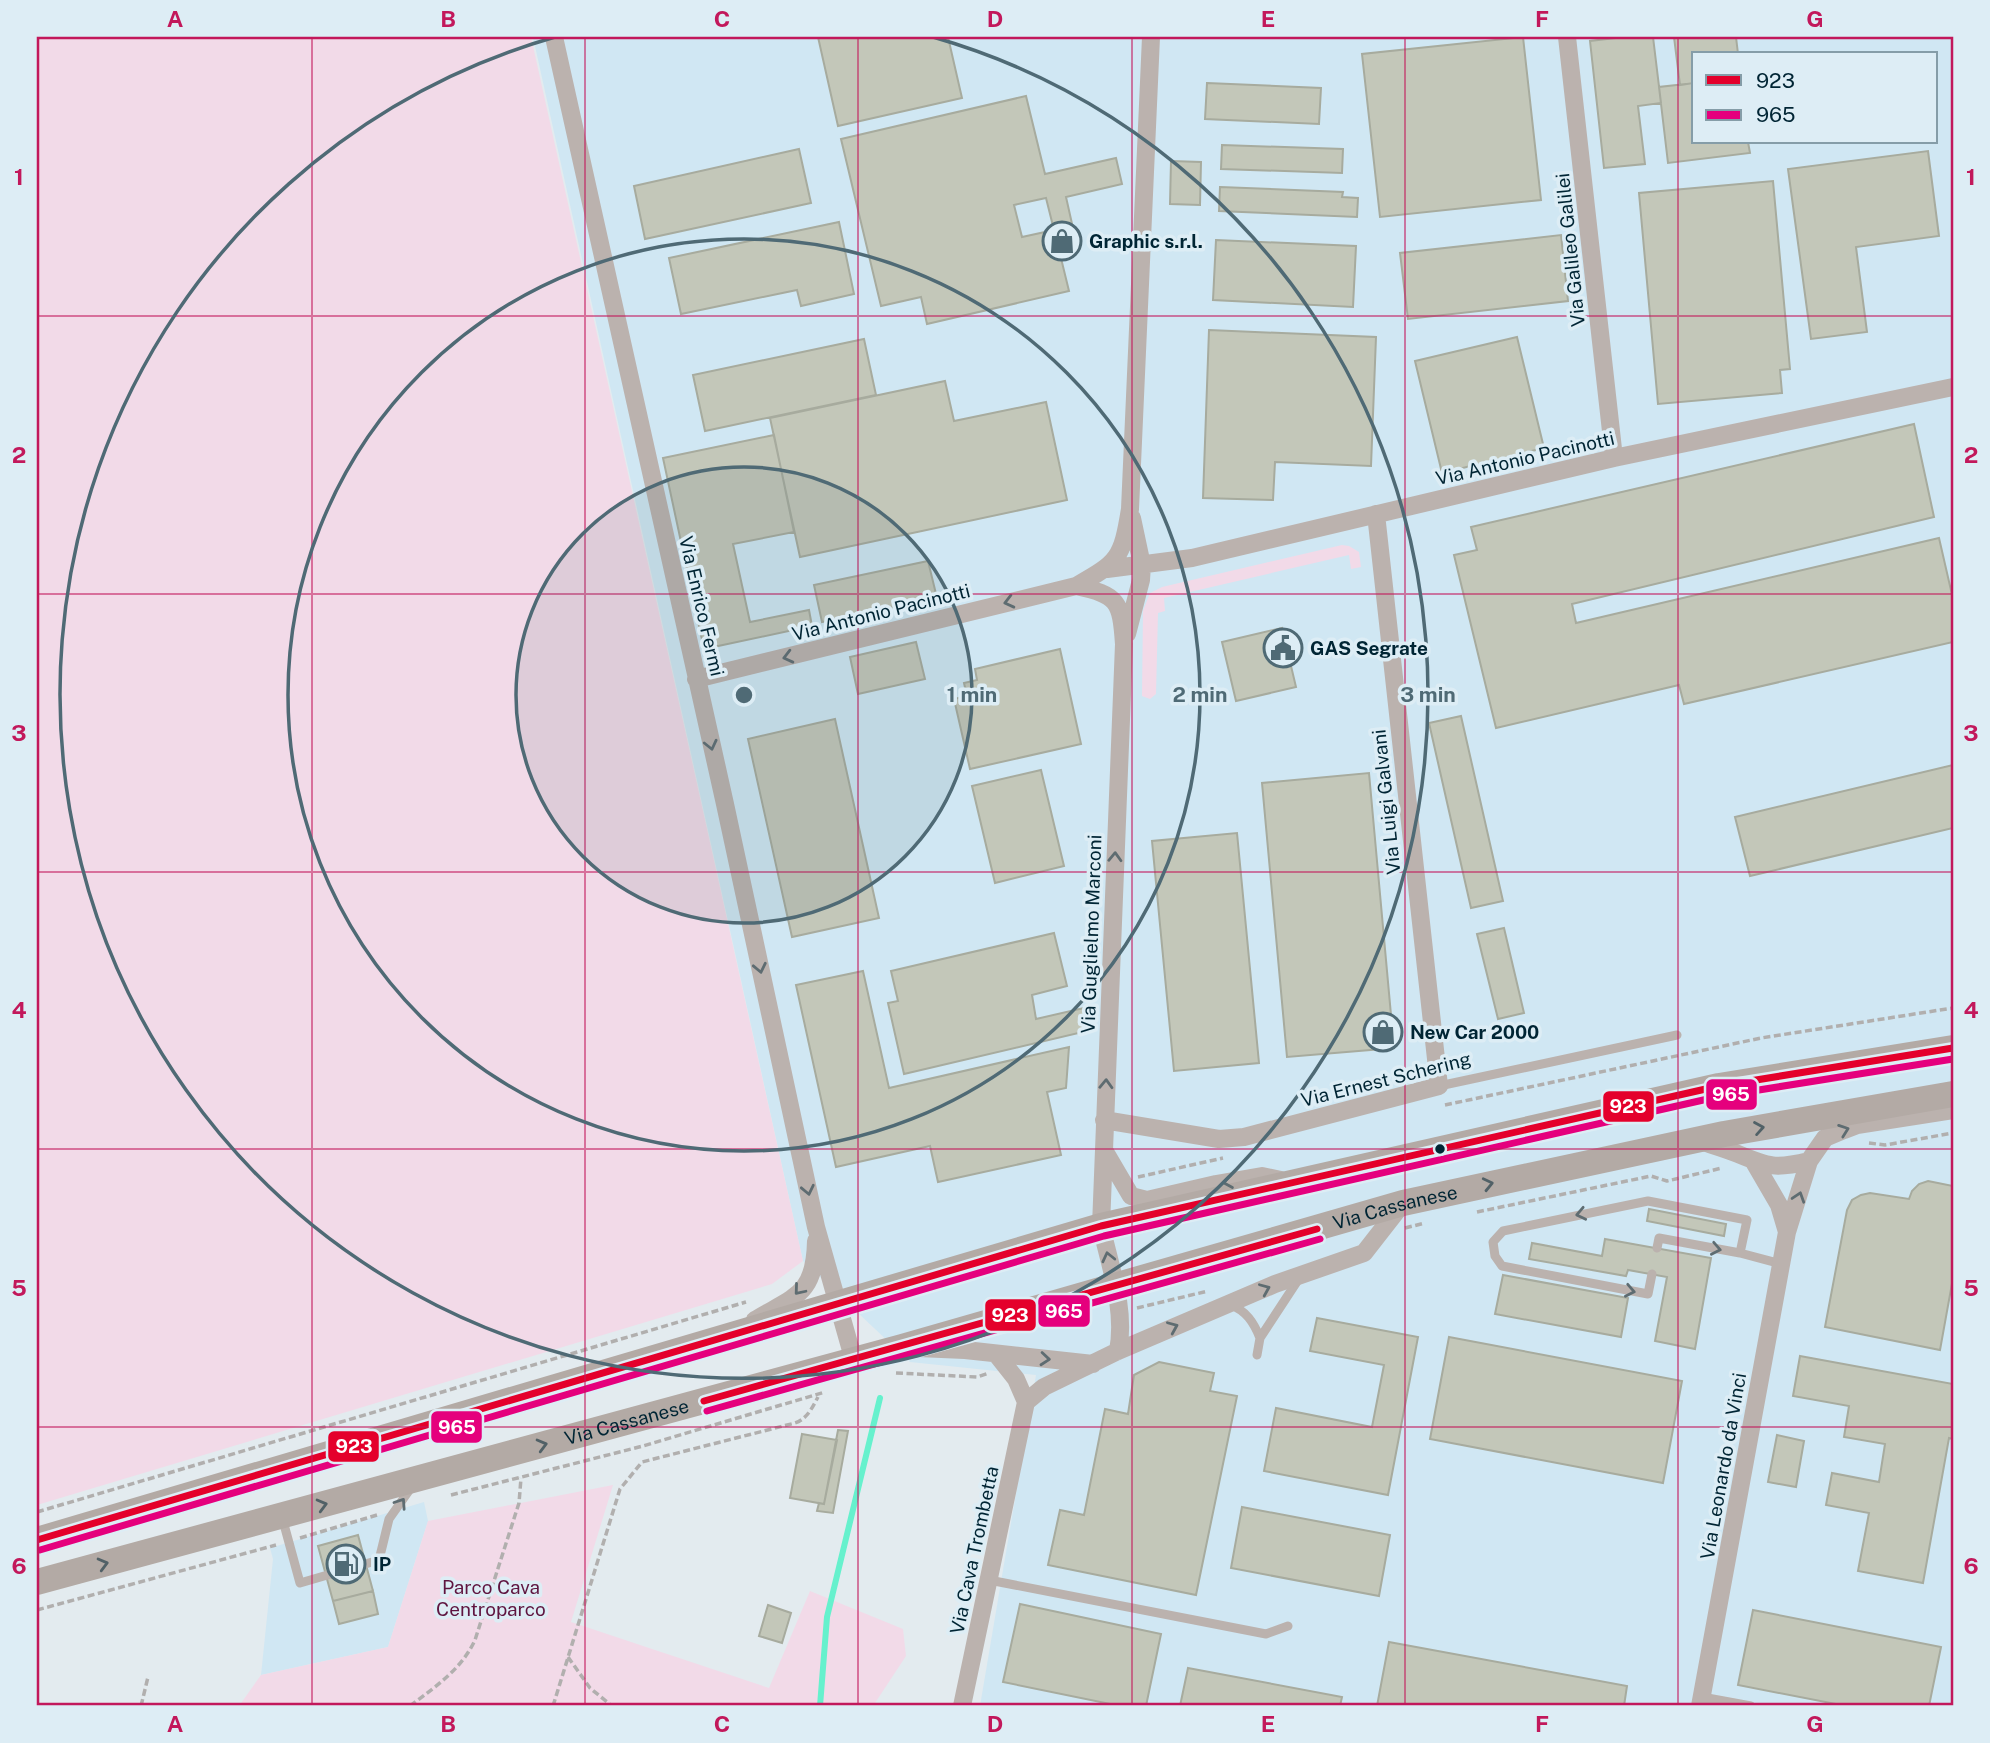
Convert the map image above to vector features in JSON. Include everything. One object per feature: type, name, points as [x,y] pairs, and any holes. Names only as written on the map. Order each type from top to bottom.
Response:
[{"type":"main road","points":[[37,1540],[1101,1226],[1719,1086],[1953,1048]]},
{"type":"main road","name":"Via Cassanese","points":[[37,1582],[902,1348],[1403,1203],[1697,1140],[1953,1094]]},
{"type":"street","name":"Via Enrico Fermi","points":[[554,37],[816,1227],[838,1305],[843,1364]]},
{"type":"street","name":"Via Guglielmo Marconi","points":[[1107,569],[1117,558],[1124,542],[1130,509],[1151,37]]},
{"type":"street","name":"Via Galileo Galilei","points":[[1567,37],[1614,458]]},
{"type":"street","name":"Via Antonio Pacinotti","points":[[1107,569],[1192,558],[1614,458],[1953,387]]},
{"type":"street","name":"Via Guglielmo Marconi","points":[[1125,644],[1137,601],[1142,565],[1130,509]]},
{"type":"street","name":"Via Luigi Galvani","points":[[1376,514],[1439,1086]]},
{"type":"street","points":[[1076,586],[1107,569]]},
{"type":"street","name":"Via Antonio Pacinotti","points":[[696,679],[1076,586]]},
{"type":"street","name":"Via Guglielmo Marconi","points":[[1076,586],[1101,591],[1112,598],[1122,615],[1125,644],[1101,1226],[1115,1287],[1120,1338],[1118,1351]]},
{"type":"street","name":"Via Ernest Schering","points":[[1104,1119],[1219,1139],[1244,1137],[1439,1086]]},
{"type":"street","points":[[1697,1140],[1754,1162],[1781,1166],[1810,1161],[1825,1138],[1844,1129],[1953,1110]]},
{"type":"street","points":[[1103,1149],[1131,1196],[1147,1200],[1262,1176],[1295,1182]]},
{"type":"street","name":"Via Leonardo da Vinci","points":[[1701,1701],[1787,1233],[1810,1161]]},
{"type":"street","points":[[1754,1162],[1779,1205],[1787,1233]]},
{"type":"street","points":[[997,1355],[1016,1380],[1026,1402],[1044,1387],[1118,1351],[1301,1275],[1364,1253],[1403,1203]]},
{"type":"street","name":"Via Enrico Fermi","points":[[730,1337],[799,1293],[813,1267],[816,1227]]},
{"type":"street","points":[[902,1348],[965,1350],[1093,1364]]},
{"type":"street","name":"Via Cava Trombetta","points":[[962,1706],[1026,1402]]},
{"type":"lane","name":"Via Ernest Schering","points":[[1439,1086],[1677,1035]]},
{"type":"lane","points":[[1652,1274],[1648,1294],[1502,1266],[1494,1256],[1493,1242],[1503,1231],[1648,1201],[1747,1220],[1740,1253]]},
{"type":"lane","points":[[1657,1248],[1659,1238],[1782,1264]]},
{"type":"lane","points":[[1257,1355],[1260,1338],[1301,1275]]},
{"type":"lane","points":[[1229,1304],[1240,1308],[1247,1315],[1260,1338]]},
{"type":"lane","points":[[282,1516],[300,1583],[379,1560],[389,1520],[416,1479]]},
{"type":"lane","points":[[989,1580],[1266,1634],[1288,1626]]},
{"type":"lane","points":[[1701,1701],[1751,1706]]},
{"type":"path","points":[[1439,1106],[1760,1038],[1953,1008]]},
{"type":"path","points":[[1123,1184],[1130,1178],[1232,1156]]},
{"type":"path","points":[[37,1512],[752,1300]]},
{"type":"path","points":[[553,1706],[620,1489],[642,1462],[801,1421],[843,1364]]},
{"type":"path","points":[[410,1706],[450,1675],[469,1654],[519,1503],[521,1478]]},
{"type":"path","points":[[568,1657],[590,1688],[612,1706]]},
{"type":"path","points":[[141,1706],[148,1677]]},
{"type":"shaded area","points":[[533,37],[1953,37],[1953,1706],[980,1706],[1036,1375],[910,1362],[803,1261]]},
{"type":"shaded area","points":[[424,1502],[428,1521],[388,1647],[261,1675],[273,1559],[270,1548]]},
{"type":"green space","points":[[37,37],[531,37],[803,1261],[772,1284],[37,1505]]},
{"type":"green space","points":[[1342,545],[1359,552],[1361,567],[1351,569],[1349,555],[1164,598],[1165,611],[1158,613],[1156,694],[1150,699],[1142,696],[1143,611],[1150,593],[1162,587]]},
{"type":"green space","name":"Parco Cava Centroparco","points":[[613,1485],[571,1622],[769,1688],[810,1591],[903,1629],[906,1656],[873,1706],[239,1706],[261,1675],[388,1647],[428,1521]]},
{"type":"building","points":[[818,37],[948,37],[962,98],[838,126]]},
{"type":"building","points":[[1523,37],[1541,200],[1380,217],[1362,54]]},
{"type":"building","points":[[1653,37],[1661,103],[1638,106],[1645,164],[1604,168],[1590,41]]},
{"type":"building","points":[[1674,37],[1736,37],[1738,52],[1692,52],[1692,83],[1680,85]]},
{"type":"building","points":[[1207,83],[1321,88],[1319,124],[1205,119]]},
{"type":"building","points":[[1692,83],[1692,144],[1748,144],[1750,153],[1668,163],[1659,87]]},
{"type":"building","points":[[1026,96],[1045,174],[1116,158],[1122,184],[1066,197],[1077,246],[1059,250],[1069,291],[927,324],[921,297],[881,306],[841,139]],"holes":[[[1046,198],[1054,230],[1022,237],[1014,205]]]},
{"type":"building","points":[[1222,145],[1343,149],[1342,173],[1221,169]]},
{"type":"building","points":[[799,149],[811,203],[645,239],[634,186]]},
{"type":"building","points":[[1928,151],[1939,236],[1856,247],[1867,332],[1811,339],[1788,169]]},
{"type":"building","points":[[1171,161],[1201,162],[1200,205],[1170,204]]},
{"type":"building","points":[[1773,181],[1790,369],[1780,370],[1782,393],[1658,404],[1639,193]]},
{"type":"building","points":[[1220,187],[1343,192],[1342,197],[1358,198],[1357,217],[1219,211]]},
{"type":"building","points":[[839,222],[854,294],[801,306],[797,290],[681,314],[669,258]]},
{"type":"building","points":[[1561,235],[1568,301],[1408,319],[1400,253]]},
{"type":"building","points":[[1216,240],[1356,246],[1353,307],[1213,300]]},
{"type":"building","points":[[1209,330],[1376,337],[1371,466],[1275,462],[1273,500],[1203,498]]},
{"type":"building","points":[[1517,337],[1544,448],[1442,473],[1415,361]]},
{"type":"building","points":[[864,339],[876,395],[705,431],[693,375]]},
{"type":"building","points":[[945,381],[954,421],[1046,402],[1067,500],[800,557],[770,418]]},
{"type":"building","points":[[1914,424],[1934,517],[1572,604],[1576,623],[1939,538],[1953,599],[1953,642],[1684,704],[1679,685],[1496,728],[1454,555],[1477,550],[1471,527]]},
{"type":"building","points":[[774,435],[794,532],[733,544],[750,622],[809,610],[812,626],[704,649],[663,458]]},
{"type":"building","points":[[928,561],[937,598],[822,622],[814,585]]},
{"type":"building","points":[[1282,628],[1296,687],[1236,701],[1222,642]]},
{"type":"building","points":[[916,642],[925,679],[858,694],[850,657]]},
{"type":"building","points":[[1060,649],[1081,744],[970,769],[954,699],[967,696],[964,683],[977,680],[975,669]]},
{"type":"building","points":[[1461,716],[1503,901],[1471,908],[1429,723]]},
{"type":"building","points":[[835,719],[879,918],[792,937],[748,739]]},
{"type":"building","points":[[1953,765],[1953,828],[1750,876],[1735,817]]},
{"type":"building","points":[[1041,770],[1064,866],[995,883],[972,786]]},
{"type":"building","points":[[1369,773],[1394,1048],[1287,1057],[1262,783]]},
{"type":"building","points":[[1237,833],[1259,1063],[1174,1071],[1152,841]]},
{"type":"building","points":[[1504,928],[1524,1013],[1498,1019],[1477,934]]},
{"type":"building","points":[[1054,933],[1067,986],[1032,995],[1036,1019],[1088,1007],[1087,1031],[904,1074],[888,1003],[898,1001],[891,971]]},
{"type":"building","points":[[863,971],[889,1088],[1069,1047],[1066,1088],[1047,1092],[1061,1155],[938,1182],[930,1146],[836,1167],[796,985]]},
{"type":"building","points":[[1928,1181],[1953,1186],[1953,1278],[1940,1350],[1825,1327],[1847,1210],[1852,1200],[1870,1193],[1909,1199],[1919,1184]]},
{"type":"building","points":[[1649,1209],[1726,1224],[1724,1236],[1647,1221]]},
{"type":"building","points":[[1605,1239],[1711,1258],[1695,1349],[1655,1341],[1667,1277],[1628,1270],[1626,1276],[1529,1259],[1532,1243],[1602,1256]]},
{"type":"building","points":[[1503,1275],[1628,1298],[1621,1337],[1495,1314]]},
{"type":"building","points":[[1317,1318],[1418,1337],[1388,1495],[1264,1471],[1276,1408],[1372,1427],[1384,1365],[1310,1351]]},
{"type":"building","points":[[1449,1337],[1682,1381],[1663,1483],[1430,1439]]},
{"type":"building","points":[[1800,1356],[1953,1384],[1953,1439],[1949,1438],[1923,1583],[1858,1571],[1869,1513],[1826,1505],[1832,1473],[1879,1482],[1885,1444],[1844,1437],[1849,1406],[1793,1396]]},
{"type":"building","points":[[1159,1362],[1214,1373],[1210,1391],[1237,1396],[1196,1595],[1048,1565],[1060,1510],[1084,1515],[1105,1409],[1128,1414],[1134,1375]]},
{"type":"building","points":[[838,1430],[848,1431],[833,1513],[817,1511],[819,1503],[824,1504]]},
{"type":"building","points":[[802,1434],[837,1440],[824,1504],[790,1498]]},
{"type":"building","points":[[1777,1435],[1804,1441],[1796,1487],[1768,1482]]},
{"type":"building","points":[[1242,1507],[1390,1535],[1379,1596],[1231,1568]]},
{"type":"building","points":[[358,1535],[373,1591],[333,1601],[318,1546]]},
{"type":"building","points":[[373,1591],[378,1614],[339,1624],[333,1601]]},
{"type":"building","points":[[1020,1604],[1161,1634],[1146,1706],[1120,1706],[1003,1682]]},
{"type":"building","points":[[768,1605],[791,1613],[782,1643],[759,1636]]},
{"type":"building","points":[[1753,1610],[1941,1647],[1929,1706],[1846,1706],[1738,1685]]},
{"type":"building","points":[[1389,1642],[1627,1686],[1624,1706],[1377,1706]]},
{"type":"building","points":[[1188,1668],[1342,1697],[1340,1706],[1180,1706]]},
{"type":"waterway","points":[[820,1706],[827,1617],[880,1398]]},
{"type":"transit line","name":"923","points":[[37,1540],[1101,1226],[1719,1086],[1953,1048]]},
{"type":"transit line","name":"965","points":[[40,1550],[1104,1236],[1721,1096],[1953,1059]]},
{"type":"transit line","name":"923","points":[[704,1401],[1317,1229]]},
{"type":"transit line","name":"965","points":[[707,1411],[1320,1239]]},
{"type":"place","name":"Graphic s.r.l.","points":[[1062,241]]},
{"type":"place","name":"GAS Segrate","points":[[1283,648]]},
{"type":"place","name":"New Car 2000","points":[[1383,1032]]},
{"type":"place","name":"IP","points":[[346,1564]]}]
